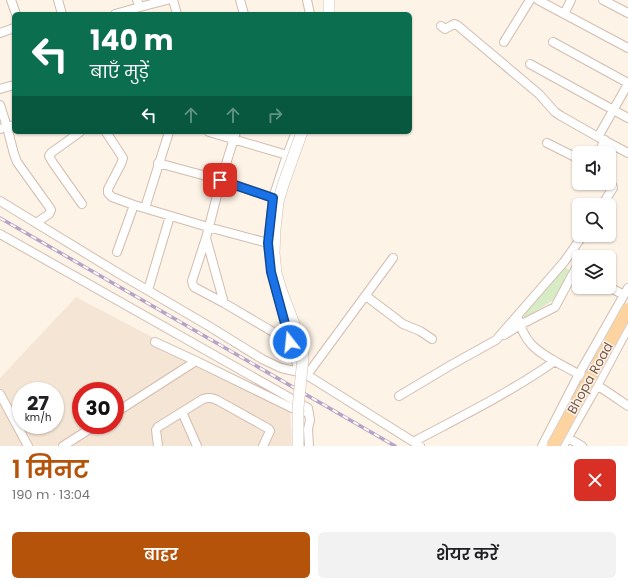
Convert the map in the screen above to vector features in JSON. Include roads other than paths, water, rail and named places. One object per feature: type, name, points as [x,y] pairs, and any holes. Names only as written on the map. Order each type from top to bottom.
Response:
[{"type":"main road","name":"Bhopa Road","points":[[553,446],[628,309]]},
{"type":"street","points":[[11,0],[15,12]]},
{"type":"street","points":[[58,0],[61,12]]},
{"type":"street","points":[[120,12],[138,4],[167,0]]},
{"type":"street","points":[[173,0],[176,12]]},
{"type":"street","points":[[240,0],[243,12]]},
{"type":"street","points":[[307,0],[310,12]]},
{"type":"street","points":[[329,0],[329,12]]},
{"type":"street","points":[[504,42],[530,0]]},
{"type":"street","points":[[538,0],[628,48]]},
{"type":"street","points":[[564,14],[571,0]]},
{"type":"street","points":[[603,0],[628,13]]},
{"type":"street","points":[[441,26],[445,29],[454,24],[457,25],[539,94],[555,112],[628,153]]},
{"type":"street","points":[[0,33],[12,29]]},
{"type":"street","points":[[553,42],[628,83],[614,110],[600,146]]},
{"type":"street","points":[[530,64],[628,118]]},
{"type":"street","points":[[0,89],[12,86]]},
{"type":"street","points":[[0,105],[17,162],[51,210],[49,214],[36,223]]},
{"type":"street","points":[[77,134],[49,156],[82,204]]},
{"type":"street","points":[[107,134],[123,160],[108,189],[108,193],[112,197],[170,216],[268,243]]},
{"type":"street","points":[[145,208],[168,134]]},
{"type":"street","points":[[222,134],[235,136],[287,155]]},
{"type":"street","points":[[295,134],[273,198],[268,243],[271,272],[290,342],[303,373]]},
{"type":"street","points":[[298,446],[298,414],[303,358],[301,342],[276,273],[274,253],[278,202],[301,134]]},
{"type":"street","points":[[287,182],[305,134]]},
{"type":"street","points":[[235,136],[220,180],[206,238],[192,283],[194,286],[290,342]]},
{"type":"street","points":[[547,143],[572,156]]},
{"type":"street","points":[[158,163],[220,180],[273,198]]},
{"type":"street","points":[[0,202],[262,359],[281,368],[303,373],[420,446]]},
{"type":"street","points":[[117,252],[134,205]]},
{"type":"street","points":[[148,290],[170,216]]},
{"type":"street","points":[[0,234],[308,408],[310,420],[308,429],[309,446]]},
{"type":"street","points":[[206,238],[224,303]]},
{"type":"street","points":[[496,340],[564,262],[578,242]]},
{"type":"street","points":[[303,373],[366,296],[393,258]]},
{"type":"street","points":[[564,262],[572,266]]},
{"type":"street","points":[[399,396],[520,325],[555,307],[572,279]]},
{"type":"street","points":[[542,446],[579,374],[626,292],[616,289]]},
{"type":"street","points":[[366,296],[403,324],[420,331],[432,339]]},
{"type":"street","points":[[517,316],[527,338],[534,347],[628,406]]},
{"type":"street","points":[[563,446],[628,328]]},
{"type":"street","points":[[156,342],[294,409],[310,420]]},
{"type":"street","points":[[124,407],[196,361]]},
{"type":"street","points":[[412,441],[415,441],[505,392],[555,361]]},
{"type":"street","points":[[0,394],[28,446]]},
{"type":"street","points":[[158,446],[156,430],[158,427],[203,399],[208,398],[217,400],[269,429],[270,431],[263,446]]},
{"type":"street","points":[[294,409],[294,446]]},
{"type":"street","points":[[182,412],[197,446]]},
{"type":"street","points":[[63,446],[82,434]]},
{"type":"street","points":[[568,438],[582,446]]},
{"type":"railway","points":[[0,218],[395,446]]}]
